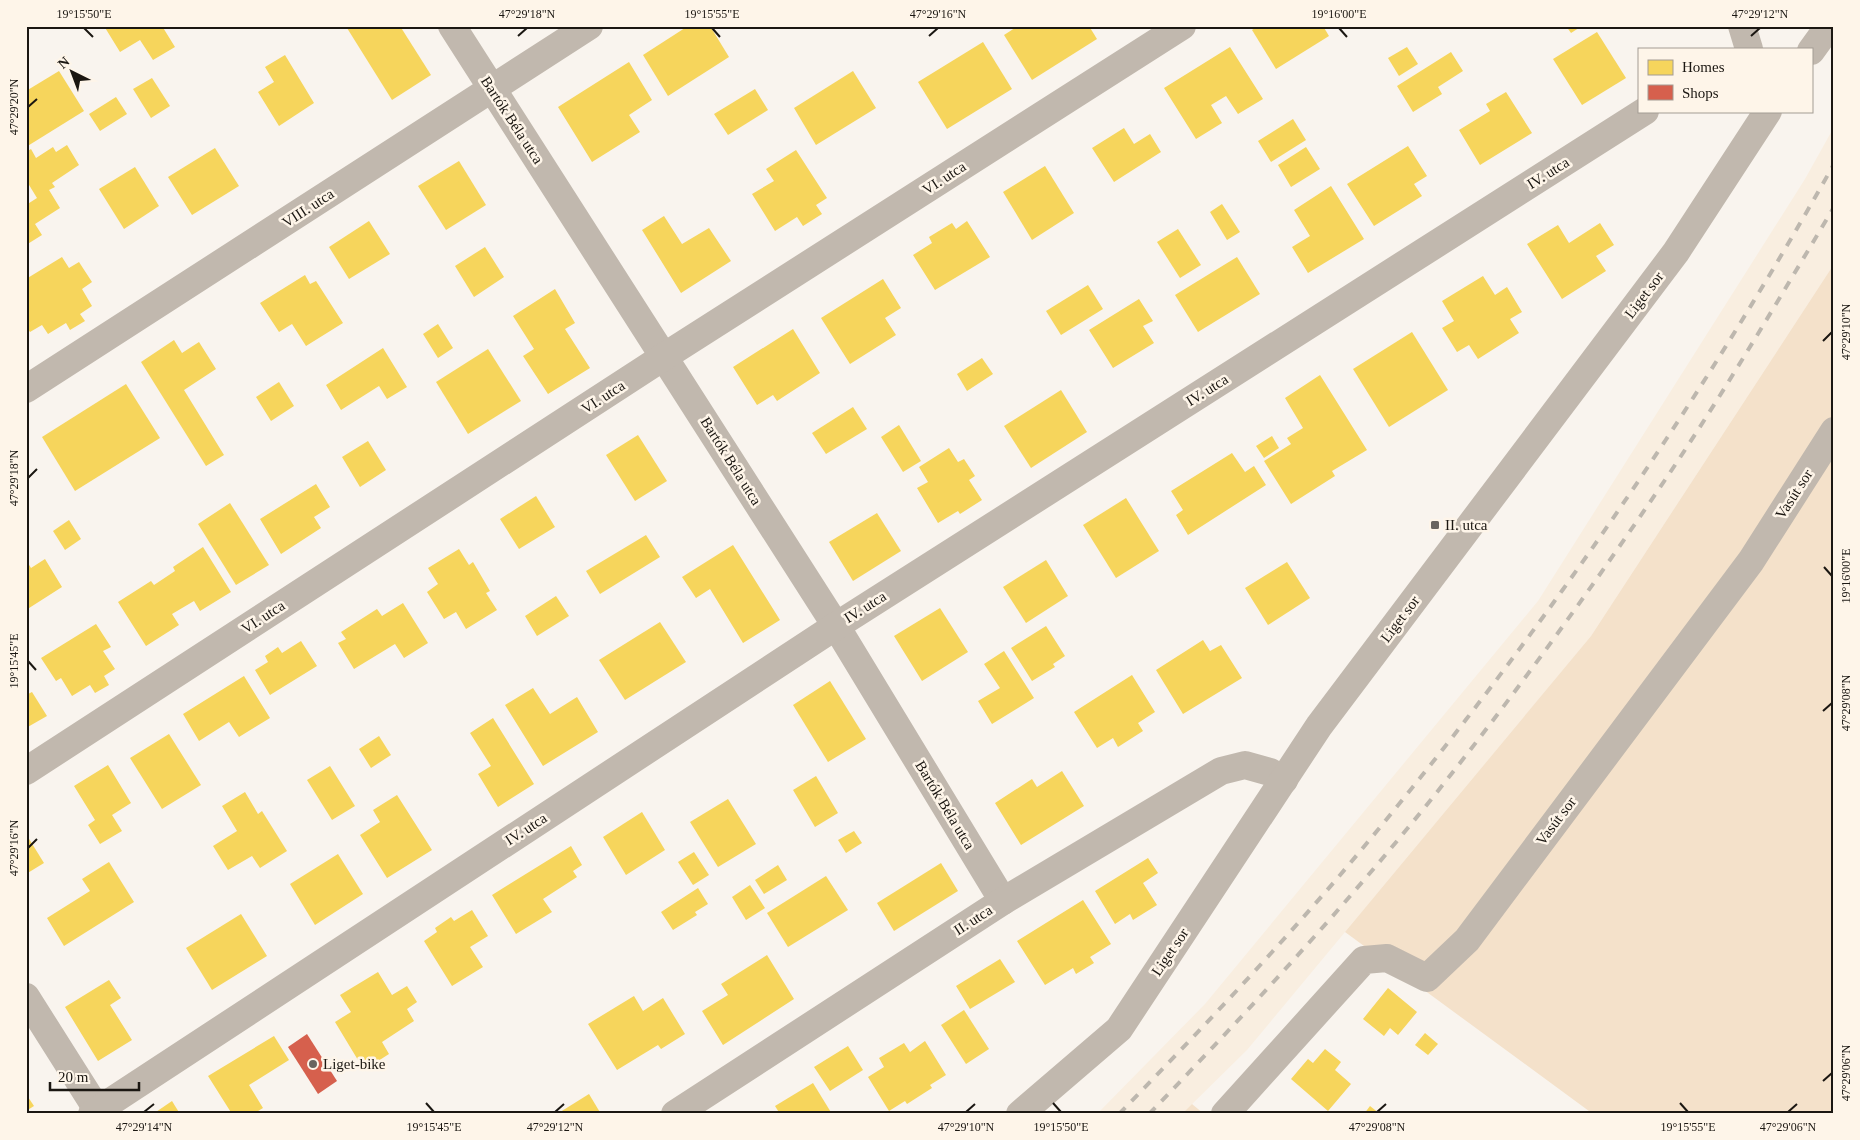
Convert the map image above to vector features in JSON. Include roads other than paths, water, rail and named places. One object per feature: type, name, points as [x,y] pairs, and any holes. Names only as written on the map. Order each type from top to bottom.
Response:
[{"type":"street","name":"Bartók Béla utca","points":[[452,26],[665,356],[836,626],[1002,901]]},
{"type":"street","name":"VIII. utca","points":[[26,389],[493,90],[589,26]]},
{"type":"street","name":"VI. utca","points":[[26,771],[665,356],[1182,26]]},
{"type":"street","points":[[1742,26],[1749,48]]},
{"type":"street","points":[[1812,50],[1829,26]]},
{"type":"street","name":"IV. utca","points":[[97,1112],[836,626],[1643,112]]},
{"type":"street","name":"Liget sor","points":[[1020,1114],[1119,1029],[1319,726],[1676,252],[1767,112]]},
{"type":"street","name":"Vasút sor","points":[[1225,1114],[1364,960],[1387,958],[1427,978],[1467,940],[1751,561],[1834,431]]},
{"type":"street","name":"II. utca","points":[[675,1114],[1002,901],[1221,771],[1245,765],[1270,772],[1284,780]]},
{"type":"street","points":[[26,997],[97,1112]]},
{"type":"railway","points":[[1119,1114],[1229,999],[1309,911],[1405,797],[1473,711],[1538,624],[1663,444],[1779,259],[1834,164]]},
{"type":"railway","points":[[1149,1114],[1270,986],[1348,898],[1424,809],[1513,693],[1591,587],[1709,413],[1834,207]]},
{"type":"place","name":"II. utca","points":[[1435,525]]},
{"type":"place","name":"Liget-bike","points":[[313,1064]]}]
